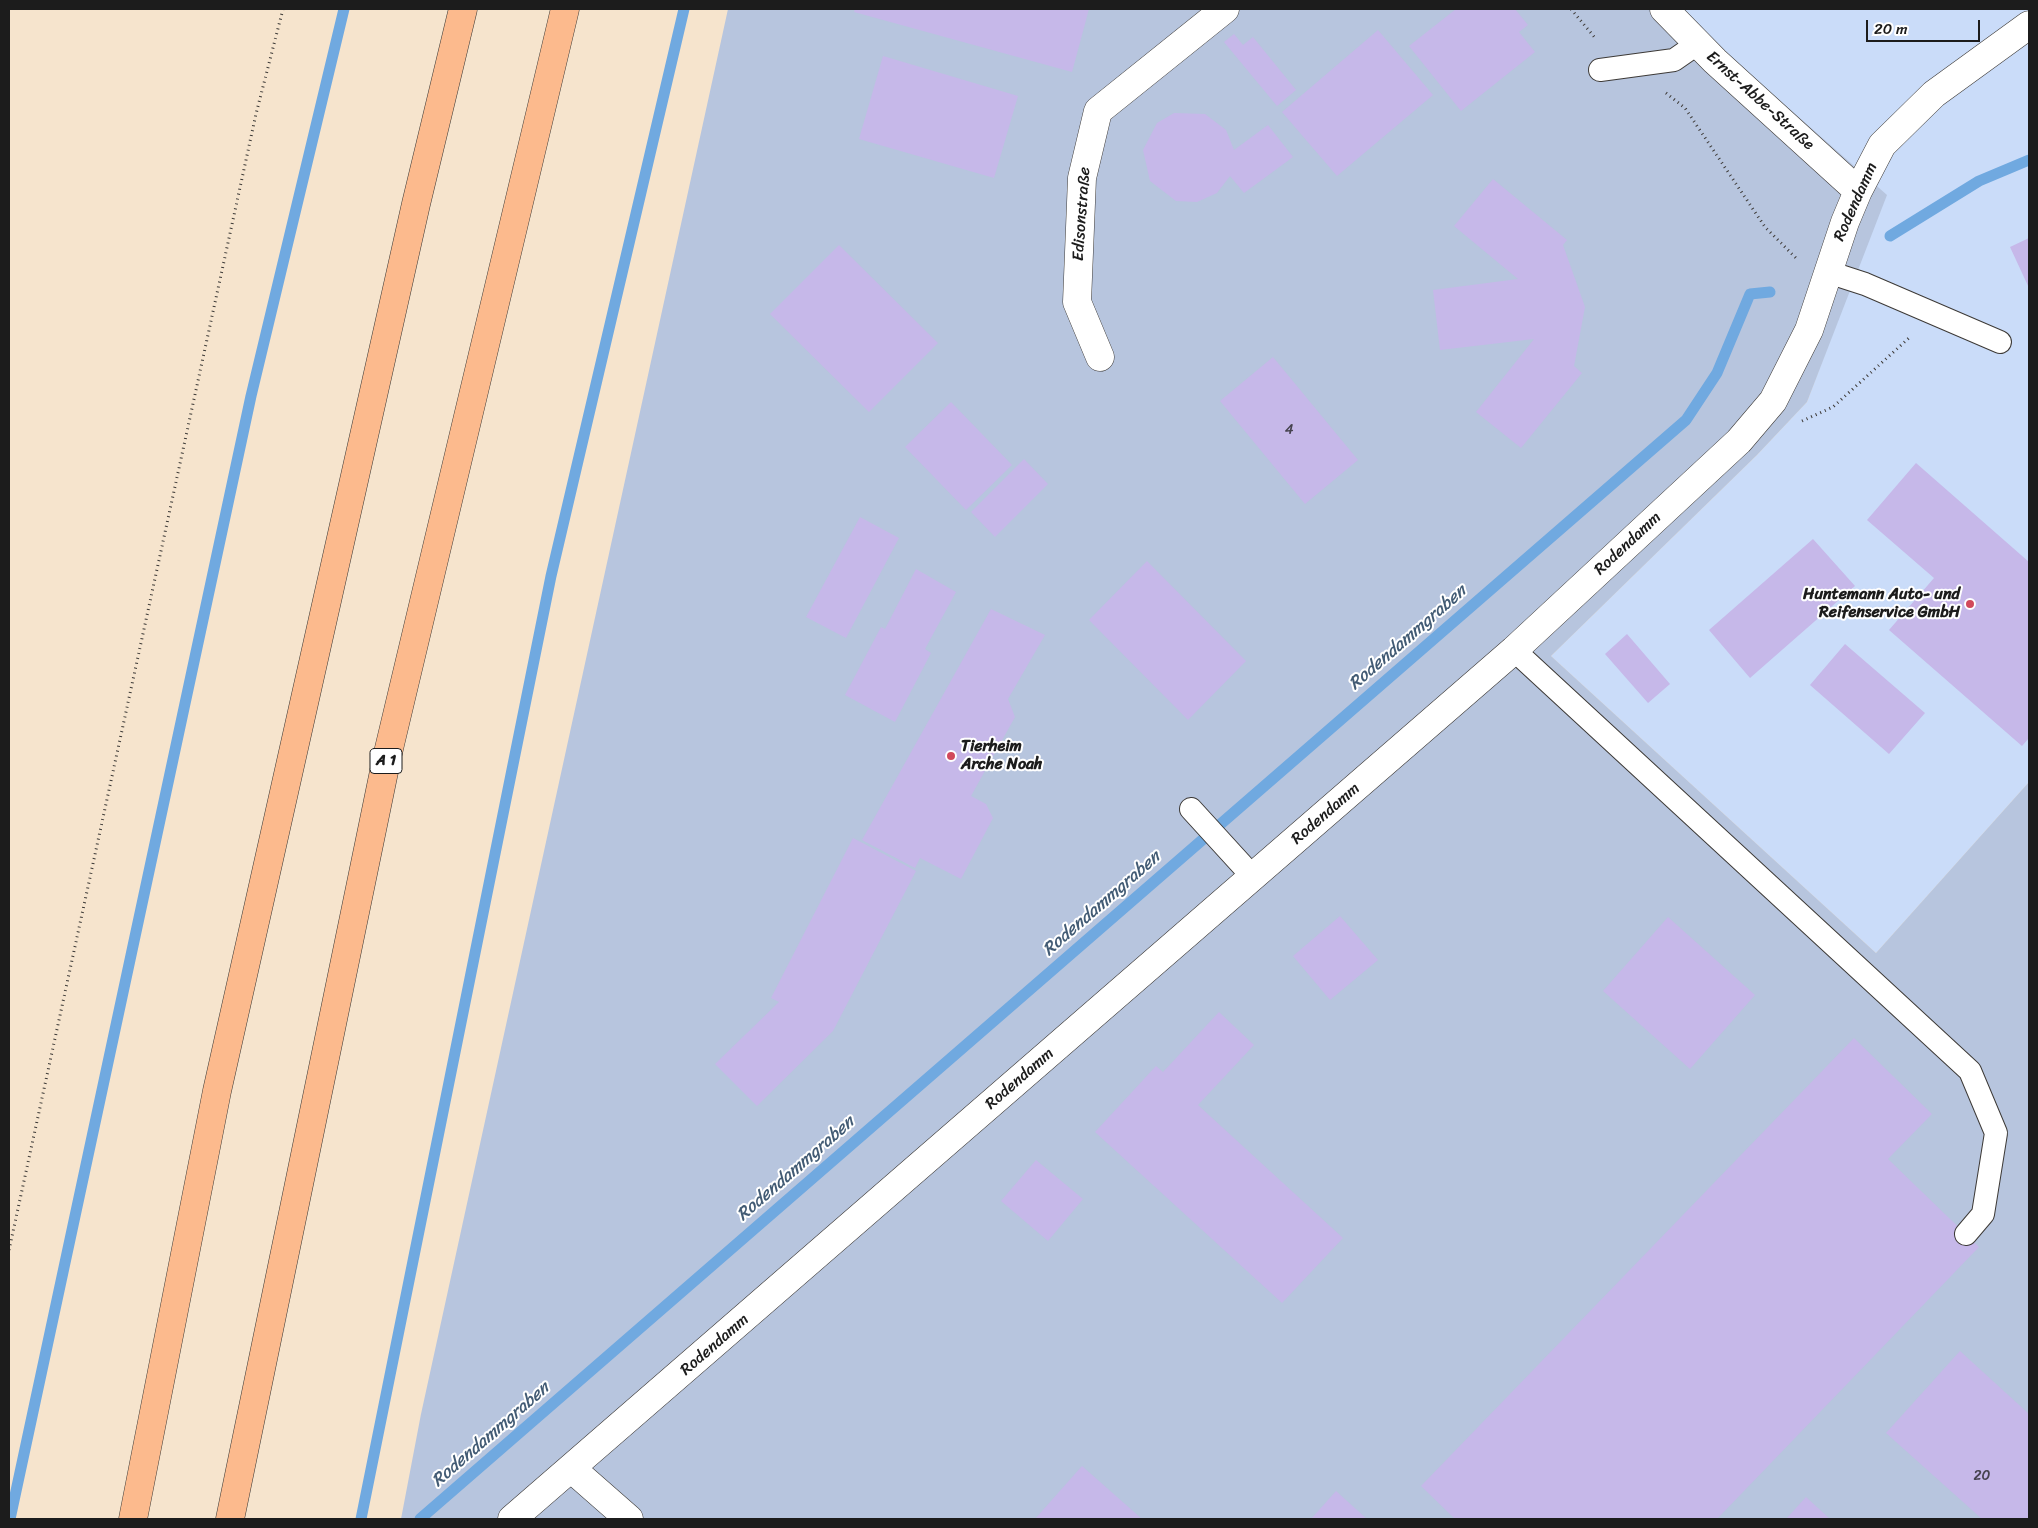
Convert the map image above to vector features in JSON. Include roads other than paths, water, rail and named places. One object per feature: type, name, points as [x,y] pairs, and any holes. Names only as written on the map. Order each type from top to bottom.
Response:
[{"type":"highway","points":[[133,1519],[217,1091],[416,204],[463,9]]},
{"type":"highway","name":"A 1","points":[[230,1519],[387,757],[565,9]]},
{"type":"street","name":"Edisonstraße","points":[[1100,357],[1077,302],[1082,178],[1098,112],[1225,9]]},
{"type":"street","name":"Ernst-Abbe-Straße","points":[[1664,9],[1697,44],[1858,191]]},
{"type":"street","name":"Rodendamm","points":[[512,1519],[572,1469],[1514,650],[1739,441],[1773,401],[1809,330],[1858,191],[1882,145],[1927,101],[2029,25]]},
{"type":"street","points":[[572,1469],[629,1519]]},
{"type":"lane","points":[[1600,70],[1674,60],[1697,44]]},
{"type":"lane","points":[[1828,272],[1865,284],[1937,313],[2000,342]]},
{"type":"lane","points":[[1514,650],[1970,1071],[1996,1133],[1984,1214],[1966,1234]]},
{"type":"lane","points":[[1191,809],[1253,877]]},
{"type":"waterway","points":[[10,1519],[251,396],[344,9]]},
{"type":"waterway","points":[[361,1519],[551,576],[684,9]]},
{"type":"waterway","name":"Rodendammgraben","points":[[1890,236],[1979,181],[2029,160]]},
{"type":"waterway","name":"Rodendammgraben","points":[[420,1519],[1686,420],[1717,373],[1750,294],[1770,292]]},
{"type":"place","name":"Huntemann Auto- und Reifenservice GmbH","points":[[1970,604]]},
{"type":"place","name":"Tierheim Arche Noah","points":[[951,756]]}]
